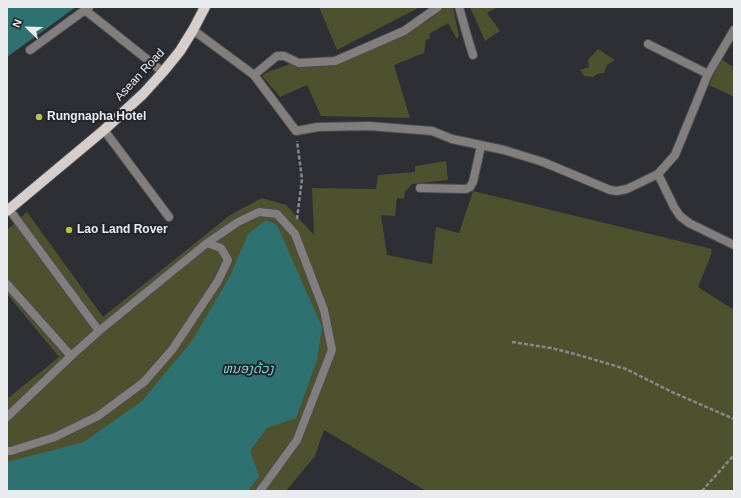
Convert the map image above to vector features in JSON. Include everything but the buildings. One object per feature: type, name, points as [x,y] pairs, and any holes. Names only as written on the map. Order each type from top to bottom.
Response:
[{"type":"main road","name":"Asean Road","points":[[8,210],[104,130],[142,94],[180,51],[205,7]]},
{"type":"street","points":[[254,75],[277,56],[284,56],[299,63],[335,61],[404,31],[438,7]]},
{"type":"street","points":[[459,7],[473,55]]},
{"type":"street","points":[[30,50],[87,9],[163,72]]},
{"type":"street","points":[[193,30],[254,75],[296,131],[318,127],[369,126],[432,131],[452,139],[504,150],[542,162],[610,190],[618,191],[627,189],[658,174],[675,155],[708,74],[734,30]]},
{"type":"street","points":[[648,44],[708,74]]},
{"type":"street","points":[[104,130],[169,218]]},
{"type":"street","points":[[420,188],[466,189],[470,187],[473,182],[481,146]]},
{"type":"street","points":[[658,174],[680,216],[689,223],[734,245]]},
{"type":"street","points":[[8,210],[99,331]]},
{"type":"street","points":[[7,417],[99,331],[207,243],[238,222],[259,212],[277,214],[295,234],[324,310],[332,350],[298,440],[260,491]]},
{"type":"street","points":[[7,451],[55,437],[98,416],[144,382],[172,350],[218,281],[228,260],[221,248],[207,243]]},
{"type":"street","points":[[7,284],[71,356]]},
{"type":"path","points":[[295,234],[302,179],[296,131]]},
{"type":"path","points":[[512,342],[551,348],[626,369],[672,392],[734,419]]},
{"type":"path","points":[[702,491],[734,455]]},
{"type":"green space","points":[[319,7],[420,7],[337,50]]},
{"type":"green space","points":[[445,7],[453,7],[459,36],[457,39],[448,23],[429,34],[431,38],[426,40],[424,53],[394,65],[410,118],[321,116],[307,85],[280,97],[262,76],[268,72],[290,64],[335,65],[383,44],[429,20]]},
{"type":"green space","points":[[470,7],[498,7],[487,13],[500,31],[485,41]]},
{"type":"green space","points":[[598,49],[615,60],[607,65],[604,73],[597,74],[593,77],[584,76],[580,70],[589,67],[588,60]]},
{"type":"green space","points":[[721,59],[733,67],[734,97],[709,85]]},
{"type":"green space","points":[[446,161],[448,180],[412,184],[405,192],[404,199],[397,198],[395,216],[381,215],[387,255],[432,264],[436,227],[459,233],[473,191],[712,249],[698,287],[734,310],[734,491],[426,491],[324,430],[315,456],[286,491],[7,491],[7,399],[59,357],[7,294],[7,230],[27,212],[103,317],[230,215],[262,198],[286,205],[314,235],[312,188],[376,189],[378,175],[415,172],[415,166]]},
{"type":"water","points":[[7,7],[76,7],[7,57]]},
{"type":"water","name":"ຫນອງດ້ວງ","points":[[266,220],[277,225],[322,327],[317,360],[296,418],[267,428],[250,451],[259,476],[248,491],[7,491],[7,462],[84,442],[142,401],[192,341],[230,276],[248,234]]},
{"type":"place","name":"Rungnapha Hotel","points":[[39,117]]},
{"type":"place","name":"Lao Land Rover","points":[[69,230]]}]
